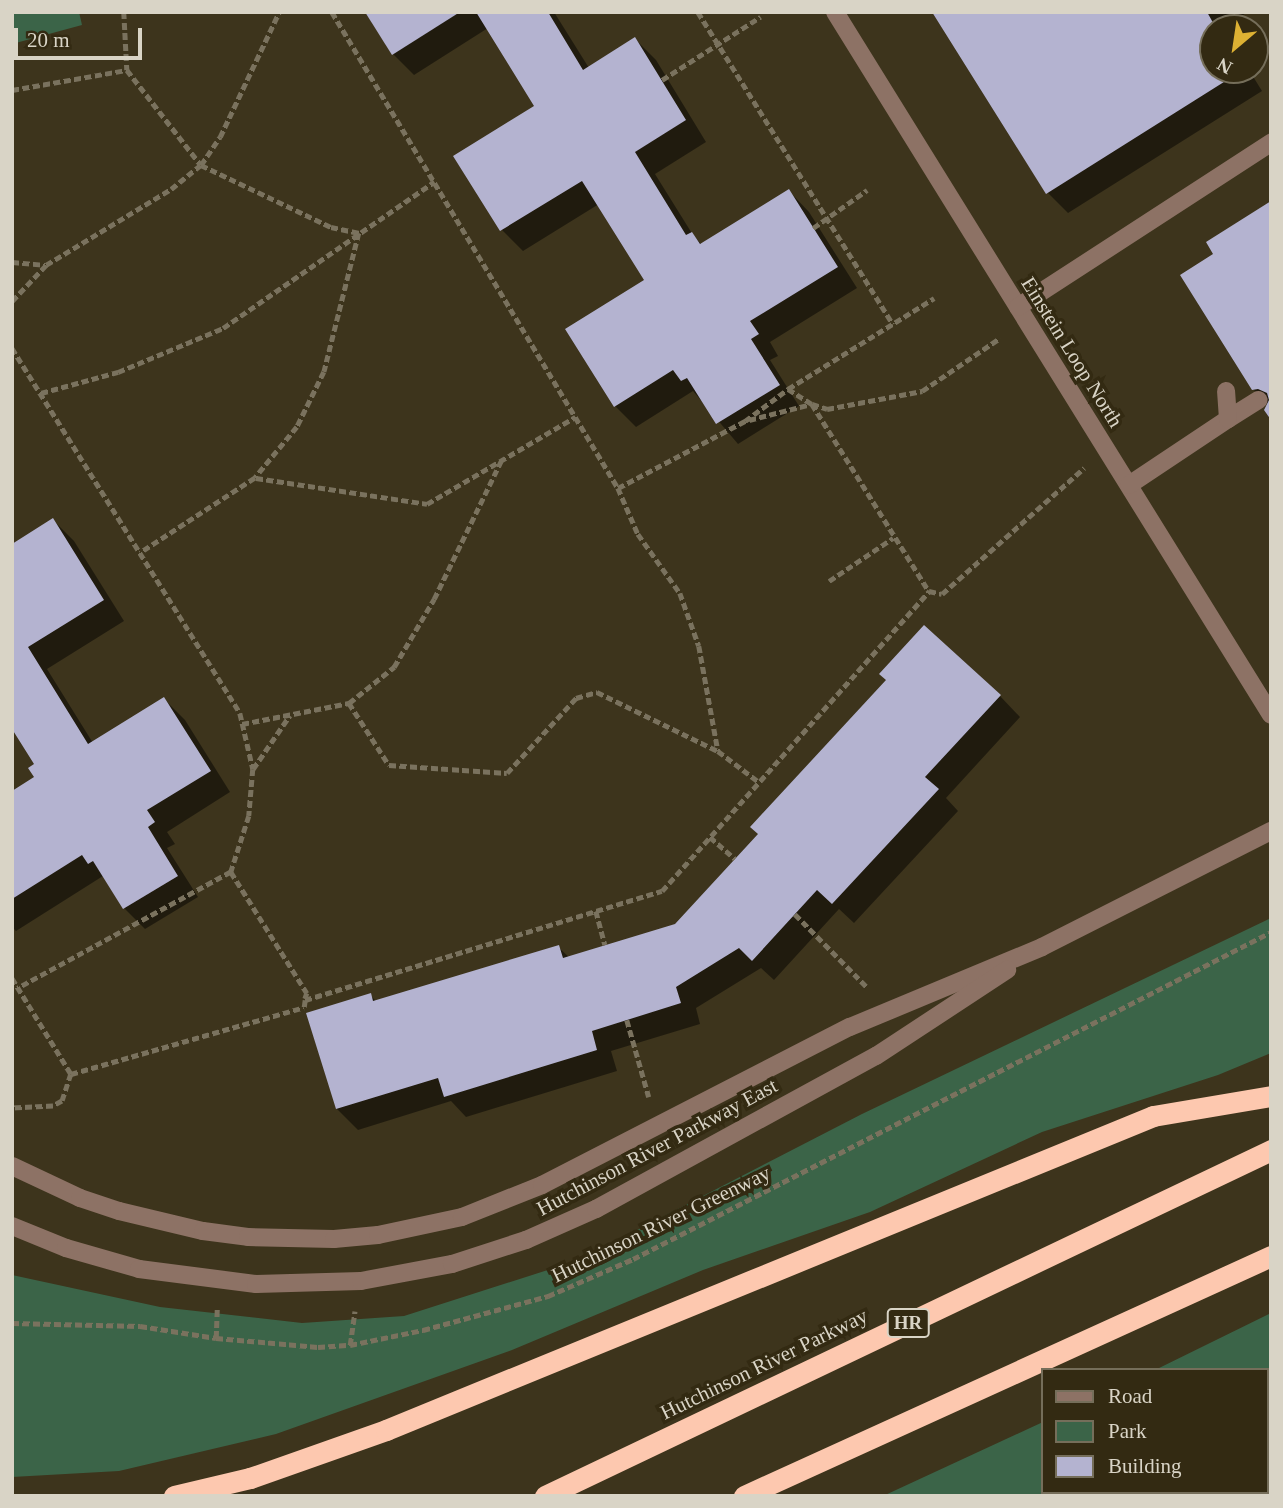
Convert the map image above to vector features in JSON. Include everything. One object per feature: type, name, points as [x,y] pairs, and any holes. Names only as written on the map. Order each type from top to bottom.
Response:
[{"type":"highway","points":[[174,1496],[250,1478],[386,1430],[1153,1116],[1271,1096]]},
{"type":"highway","name":"Hutchinson River Parkway","points":[[545,1496],[1271,1150]]},
{"type":"highway","points":[[744,1496],[1271,1256]]},
{"type":"street","name":"Einstein Loop North","points":[[835,12],[1271,715]]},
{"type":"street","points":[[1022,314],[1271,143]]},
{"type":"street","points":[[1226,391],[1228,419]]},
{"type":"street","points":[[1129,485],[1258,400]]},
{"type":"street","name":"Hutchinson River Parkway East","points":[[12,1166],[80,1198],[161,1222],[248,1237],[334,1239],[378,1236],[462,1217],[542,1185],[850,1027],[1042,947],[1271,831]]},
{"type":"street","name":"Hutchinson River Parkway East","points":[[12,1226],[102,1260],[177,1276],[218,1281],[299,1285],[336,1283],[412,1274],[452,1264],[526,1240],[637,1187],[876,1056],[1042,947]]},
{"type":"path","points":[[124,12],[127,70],[201,164],[331,227],[359,233]]},
{"type":"path","points":[[12,301],[46,265],[171,189],[201,164],[220,137],[279,12]]},
{"type":"path","points":[[332,12],[618,488],[638,534],[680,593],[699,646],[718,751]]},
{"type":"path","points":[[698,12],[893,324]]},
{"type":"path","points":[[662,80],[760,17]]},
{"type":"path","points":[[12,90],[127,70]]},
{"type":"path","points":[[41,393],[118,372],[223,328],[434,183]]},
{"type":"path","points":[[813,228],[867,190]]},
{"type":"path","points":[[140,553],[255,478],[297,427],[324,372],[359,233]]},
{"type":"path","points":[[12,262],[46,265]]},
{"type":"path","points":[[618,488],[745,421],[788,389],[934,298]]},
{"type":"path","points":[[788,389],[812,404],[827,409],[922,391],[1022,314]]},
{"type":"path","points":[[12,348],[240,713],[253,769],[249,817],[231,872],[18,988]]},
{"type":"path","points":[[745,421],[812,404]]},
{"type":"path","points":[[812,404],[893,538],[929,591],[942,594],[1106,449]]},
{"type":"path","points":[[255,478],[427,504],[575,417]]},
{"type":"path","points":[[242,724],[349,703],[394,667],[434,599],[501,461]]},
{"type":"path","points":[[829,581],[893,538]]},
{"type":"path","points":[[305,1000],[662,891],[929,591]]},
{"type":"path","points":[[349,703],[389,765],[507,773],[576,698],[597,692],[718,751],[759,782]]},
{"type":"path","points":[[253,769],[291,715]]},
{"type":"path","points":[[710,837],[735,859]]},
{"type":"path","points":[[71,1074],[304,1007],[307,993],[231,872]]},
{"type":"path","points":[[596,911],[605,945]]},
{"type":"path","points":[[795,914],[890,1010]]},
{"type":"path","name":"Hutchinson River Greenway","points":[[12,1323],[140,1326],[216,1338],[318,1347],[350,1345],[423,1330],[548,1296],[633,1259],[1271,932]]},
{"type":"path","points":[[12,978],[71,1074]]},
{"type":"path","points":[[627,1020],[658,1127]]},
{"type":"path","points":[[12,1108],[53,1106],[62,1101],[71,1074]]},
{"type":"green space","points":[[12,12],[79,12],[82,25],[12,44]]},
{"type":"green space","points":[[1271,918],[1271,1053],[1218,1075],[1042,1132],[870,1212],[703,1270],[512,1350],[276,1434],[119,1471],[12,1477],[12,1275],[160,1307],[302,1323],[404,1316],[579,1260],[862,1114]]},
{"type":"green space","points":[[1271,1313],[1271,1496],[883,1496],[1042,1422],[1042,1494],[1269,1494],[1269,1368],[1159,1368]]},
{"type":"building","points":[[365,12],[460,12],[392,55]]},
{"type":"building","points":[[476,12],[548,12],[583,70],[635,37],[686,120],[635,152],[686,235],[692,232],[700,244],[789,189],[838,267],[750,321],[759,334],[751,339],[780,385],[716,424],[687,378],[681,381],[673,370],[614,407],[565,329],[644,280],[582,181],[500,231],[453,156],[534,106]]},
{"type":"building","points":[[932,12],[1207,12],[1208,14],[1199,14],[1199,84],[1221,84],[1046,194]]},
{"type":"building","points":[[1271,201],[1271,420],[1264,410],[1269,400],[1267,393],[1258,389],[1252,390],[1180,275],[1213,254],[1206,242]]},
{"type":"building","points":[[53,518],[104,600],[28,647],[88,744],[164,697],[211,771],[147,810],[155,822],[148,827],[178,876],[123,909],[93,861],[88,864],[82,855],[12,899],[12,791],[34,777],[28,768],[34,764],[12,729],[12,544]]},
{"type":"building","points":[[924,625],[1001,695],[925,777],[939,789],[832,904],[817,890],[752,961],[739,948],[676,987],[681,1003],[592,1031],[597,1050],[444,1097],[438,1078],[336,1109],[306,1013],[371,993],[373,1001],[559,945],[563,958],[675,924],[758,834],[750,827],[886,680],[879,674]]}]
